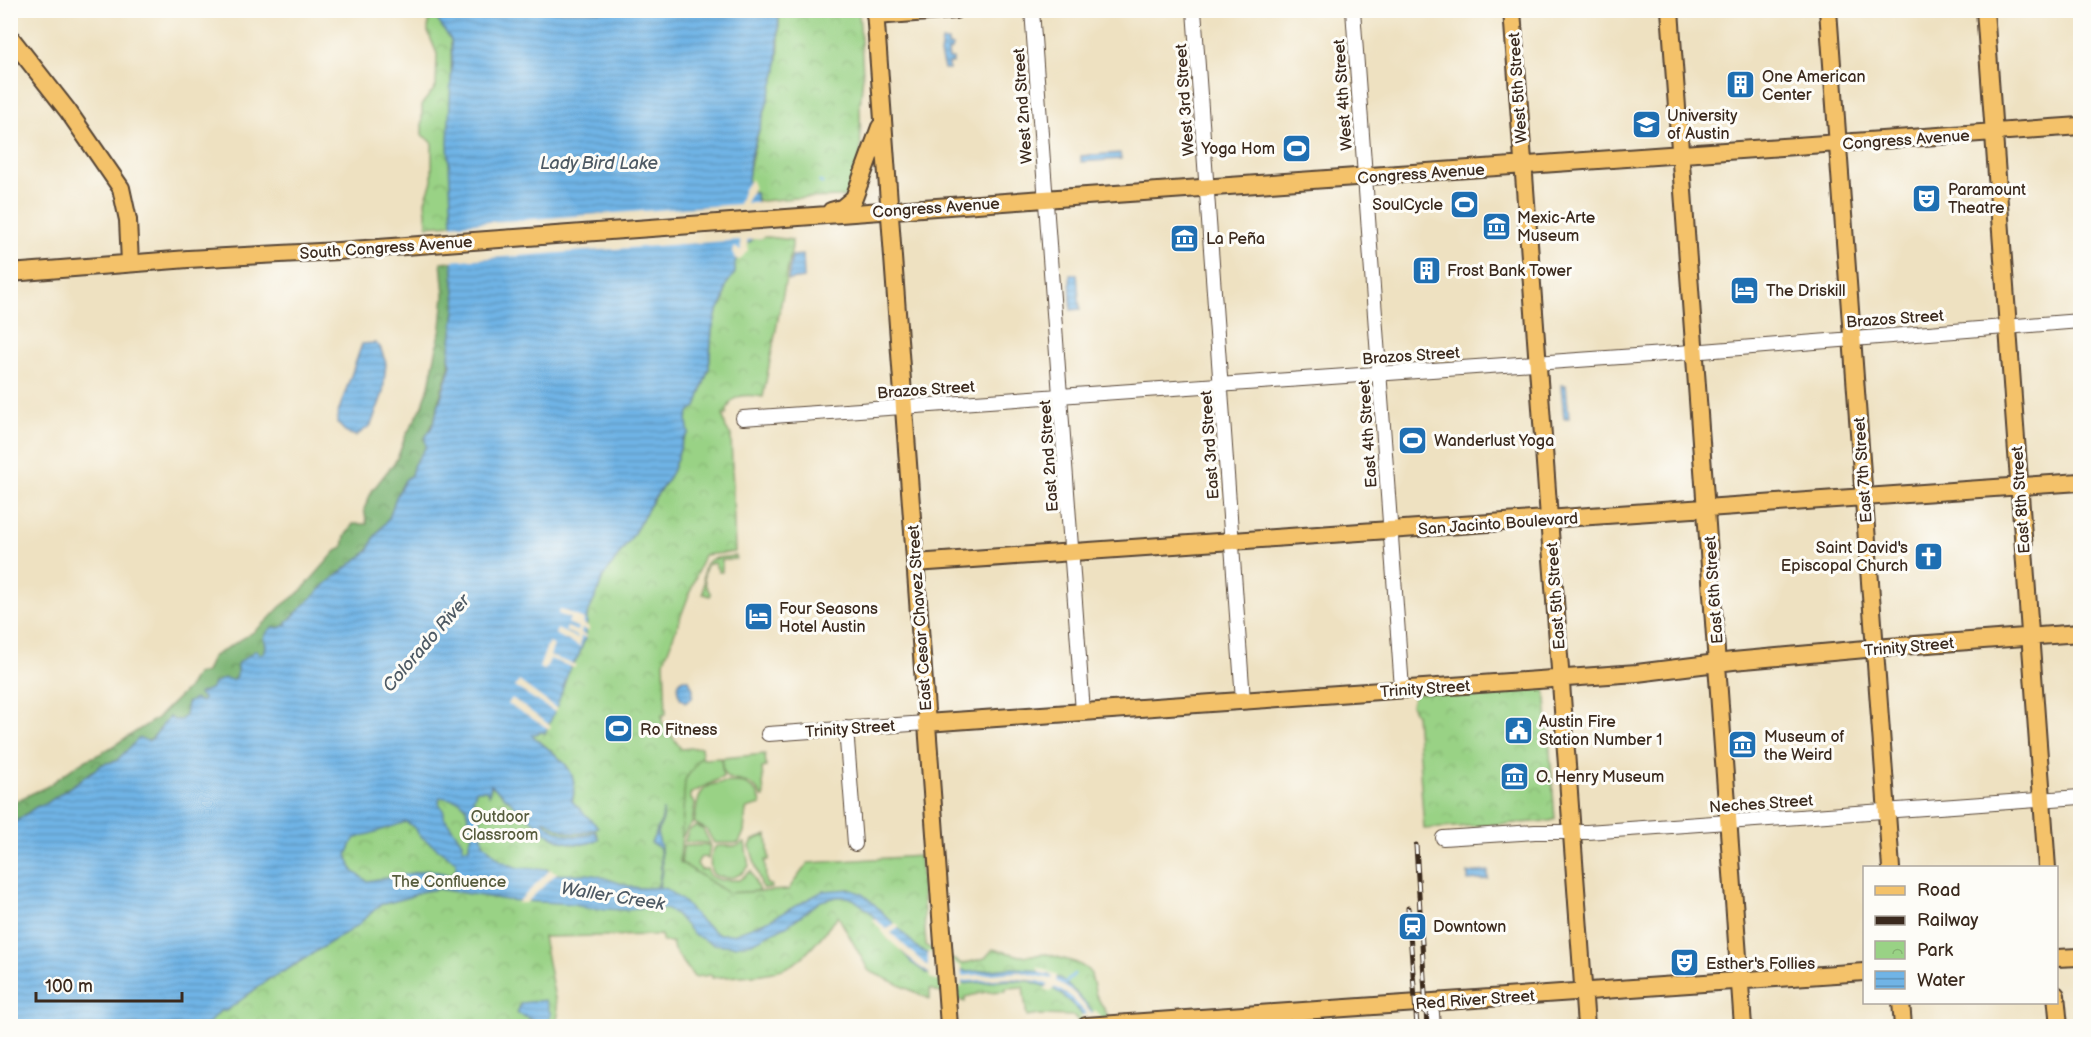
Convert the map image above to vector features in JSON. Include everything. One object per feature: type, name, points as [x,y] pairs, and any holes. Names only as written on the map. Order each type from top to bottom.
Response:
[{"type":"main road","points":[[875,13],[955,10]]},
{"type":"main road","name":"West 5th Street","points":[[1512,10],[1523,166]]},
{"type":"main road","name":"East 6th Street","points":[[1670,10],[1743,1026]]},
{"type":"main road","name":"East 7th Street","points":[[1828,10],[1891,866]]},
{"type":"main road","name":"East 8th Street","points":[[1985,10],[2047,866]]},
{"type":"main road","name":"East Cesar Chavez Street","points":[[875,13],[949,1026]]},
{"type":"main road","points":[[10,37],[73,117],[122,188],[128,220],[130,263]]},
{"type":"main road","points":[[819,216],[842,208],[855,198],[882,119]]},
{"type":"main road","name":"Congress Avenue","points":[[762,221],[889,210],[2080,126]]},
{"type":"main road","name":"East 5th Street","points":[[1523,166],[1586,1026]]},
{"type":"main road","name":"South Congress Avenue","points":[[10,273],[762,221]]},
{"type":"main road","name":"San Jacinto Boulevard","points":[[915,563],[2080,482]]},
{"type":"main road","name":"Trinity Street","points":[[926,723],[1637,673],[1718,663],[2080,633]]},
{"type":"main road","points":[[2058,958],[2080,957]]},
{"type":"main road","name":"Red River Street","points":[[1086,1026],[1265,1020],[1431,1002],[1863,972]]},
{"type":"main road","points":[[1901,1004],[1903,1026]]},
{"type":"street","name":"West 2nd Street","points":[[1032,10],[1045,199]]},
{"type":"street","name":"West 3rd Street","points":[[1194,10],[1207,188]]},
{"type":"street","name":"West 4th Street","points":[[1353,10],[1365,177]]},
{"type":"street","name":"East 4th Street","points":[[1365,177],[1402,689]]},
{"type":"street","name":"East 3rd Street","points":[[1207,188],[1243,700]]},
{"type":"street","name":"East 2nd Street","points":[[1045,199],[1083,712]]},
{"type":"street","name":"Brazos Street","points":[[743,418],[1538,363],[2080,321]]},
{"type":"street","name":"Trinity Street","points":[[768,734],[926,723]]},
{"type":"street","points":[[846,728],[855,844]]},
{"type":"street","name":"Neches Street","points":[[1443,838],[1729,822],[2080,797]]},
{"type":"street","points":[[1431,1002],[1433,1026]]},
{"type":"green space","points":[[429,11],[439,11],[451,40],[453,224],[427,226],[425,201],[432,181],[432,142],[422,135],[422,104],[436,87],[437,54],[428,32]]},
{"type":"green space","points":[[779,11],[859,11],[863,74],[860,107],[861,163],[859,175],[845,197],[762,201],[757,200],[756,193],[752,193],[748,181],[750,165],[775,74],[778,58]]},
{"type":"green space","points":[[755,238],[792,240],[792,247],[763,397],[750,395],[739,397],[731,402],[726,415],[723,415],[726,429],[731,435],[735,552],[704,555],[664,661],[666,714],[662,715],[662,722],[681,749],[701,747],[702,755],[685,780],[680,862],[728,893],[788,890],[808,863],[920,856],[926,946],[962,964],[985,958],[993,949],[1021,956],[1047,954],[1077,963],[1091,974],[1096,995],[1114,1026],[1082,1026],[1074,1016],[1027,1017],[1023,987],[1006,988],[1006,991],[986,992],[965,997],[965,1002],[930,989],[930,999],[869,971],[838,916],[813,947],[796,962],[777,971],[744,976],[694,977],[674,950],[672,942],[663,942],[661,935],[543,937],[558,1014],[556,1026],[206,1026],[220,1011],[226,1011],[269,979],[342,934],[314,867],[437,752],[488,780],[546,824],[542,820],[572,803],[574,791],[570,771],[558,756],[532,735],[545,733],[569,670],[578,657],[586,636],[587,615],[603,577],[631,538],[673,470],[683,440],[688,433],[688,415],[696,406],[709,368],[712,330],[717,312],[724,300],[726,285],[735,273],[735,262],[747,244]]},
{"type":"green space","points":[[452,261],[456,303],[449,365],[434,420],[425,438],[427,447],[414,464],[411,475],[405,480],[396,497],[389,518],[375,536],[368,551],[327,583],[276,633],[264,653],[259,654],[232,680],[215,683],[210,689],[199,694],[203,698],[202,702],[187,703],[185,716],[181,720],[174,720],[162,727],[152,739],[127,752],[116,761],[103,764],[11,825],[11,803],[46,787],[80,763],[102,753],[156,719],[188,688],[196,674],[206,672],[212,657],[252,633],[301,591],[336,551],[343,547],[345,536],[353,524],[367,524],[364,509],[372,491],[397,459],[405,437],[422,407],[429,386],[441,327],[444,295],[441,262]]},
{"type":"green space","points":[[736,556],[736,559],[722,560],[722,572],[719,572],[714,563],[708,564],[704,580],[711,594],[710,596],[703,594],[704,568],[706,563],[715,558]]},
{"type":"green space","points":[[1545,685],[1555,819],[1424,829],[1416,715],[1411,705],[1414,694]]},
{"type":"green space","points":[[701,753],[703,759],[721,758],[723,777],[690,794],[695,804],[692,824],[680,842],[682,783]]},
{"type":"green space","points":[[765,754],[766,767],[762,768],[764,797],[750,784],[726,777],[722,767],[723,758]]},
{"type":"green space","points":[[723,782],[744,784],[756,792],[761,805],[746,809],[744,832],[739,843],[714,843],[706,829],[694,823],[697,804],[703,791],[708,787]]},
{"type":"green space","points":[[696,826],[703,829],[710,843],[684,842],[689,830]]},
{"type":"green space","points":[[767,835],[769,860],[765,860],[766,884],[771,885],[771,888],[762,888],[750,846],[753,840]]},
{"type":"green space","points":[[745,843],[749,866],[733,877],[713,874],[711,860],[715,847],[737,846]]},
{"type":"green space","points":[[710,845],[708,859],[700,858],[697,864],[701,870],[707,869],[710,876],[720,880],[739,880],[751,871],[759,891],[728,893],[681,863],[683,846]]},
{"type":"water","name":"Lady Bird Lake","points":[[438,11],[779,11],[777,71],[750,159],[748,181],[752,193],[756,193],[760,238],[755,238],[747,244],[735,262],[735,273],[726,285],[724,300],[717,312],[712,330],[709,368],[696,407],[688,415],[689,433],[683,440],[673,470],[631,538],[603,577],[587,615],[586,636],[578,657],[569,670],[545,733],[532,735],[570,770],[574,789],[572,801],[598,827],[578,833],[565,831],[543,821],[568,835],[575,836],[595,831],[599,839],[580,844],[567,842],[548,834],[491,785],[489,795],[486,790],[477,790],[473,799],[478,808],[483,843],[501,861],[518,868],[546,869],[559,874],[593,875],[636,888],[658,887],[661,870],[660,848],[651,843],[662,819],[663,810],[663,819],[657,833],[661,847],[662,870],[659,887],[666,889],[684,902],[701,921],[718,934],[733,934],[768,921],[823,891],[850,889],[862,894],[872,902],[920,950],[967,972],[1011,968],[1030,969],[1061,979],[1105,1026],[1092,1026],[1062,995],[1030,981],[1009,980],[958,984],[928,974],[912,963],[869,911],[853,899],[846,897],[821,901],[788,925],[752,943],[734,946],[713,944],[694,935],[676,914],[665,909],[586,908],[575,904],[507,900],[438,889],[420,892],[380,905],[357,926],[269,979],[226,1011],[220,1011],[206,1026],[11,1026],[11,825],[103,764],[116,761],[139,738],[148,741],[152,739],[169,717],[181,720],[185,715],[187,703],[194,699],[202,702],[203,698],[198,694],[210,689],[224,678],[232,680],[237,676],[237,664],[256,650],[259,654],[264,653],[266,646],[264,638],[268,631],[273,627],[279,628],[286,625],[327,583],[368,551],[375,536],[389,518],[405,480],[411,475],[414,464],[426,447],[425,438],[432,427],[451,365],[449,357],[456,303],[452,261],[448,142],[451,40],[438,21]],"holes":[[[440,797],[460,801],[466,807],[472,835],[469,848],[463,848],[462,842],[444,817],[439,803]],[[406,822],[414,827],[420,836],[456,862],[456,871],[450,875],[430,870],[367,881],[353,871],[347,855],[354,839]]]},
{"type":"water","points":[[942,41],[948,41],[948,46],[952,46],[952,50],[948,51],[949,59],[953,59],[953,63],[949,63],[949,69],[944,69],[940,54]]},
{"type":"water","points":[[1120,153],[1121,159],[1081,162],[1081,156]]},
{"type":"water","points":[[803,255],[804,278],[788,280],[792,256]]},
{"type":"water","points":[[1070,274],[1077,274],[1080,309],[1071,310]]},
{"type":"water","points":[[375,343],[380,347],[386,363],[383,393],[371,425],[356,436],[347,433],[337,423],[338,413],[362,344]]},
{"type":"water","points":[[1561,385],[1566,385],[1569,418],[1564,418]]},
{"type":"water","points":[[683,679],[689,680],[693,689],[692,698],[686,702],[681,699],[678,691],[679,683]]},
{"type":"water","points":[[1488,871],[1488,879],[1468,881],[1468,873]]},
{"type":"water","points":[[545,1000],[551,1015],[545,1026],[517,1013],[521,1003]]},
{"type":"pier","points":[[751,179],[754,186],[746,203],[760,203],[763,238],[747,240],[748,250],[740,260],[736,259],[732,252],[734,247],[741,250],[740,240],[449,261],[449,225],[739,204],[744,189]]},
{"type":"pier","points":[[560,609],[584,619],[583,624],[589,627],[589,631],[582,629],[581,633],[587,636],[586,638],[581,636],[580,647],[555,634],[557,629],[578,637],[565,631],[567,627],[577,631],[579,628],[568,623],[570,618],[558,614]]},
{"type":"pier","points":[[548,643],[554,645],[550,656],[576,665],[574,668],[550,659],[545,670],[539,668]]},
{"type":"pier","points":[[519,681],[557,709],[555,712],[515,687]]},
{"type":"pier","points":[[512,698],[551,726],[549,729],[508,704]]},
{"type":"pier","points":[[551,869],[553,872],[558,872],[526,903],[517,903]]},
{"type":"pier","points":[[875,918],[886,929],[896,923],[900,927],[891,933],[928,967],[928,951],[961,966],[962,976],[1020,972],[1052,979],[1051,975],[1040,973],[1037,967],[1057,975],[1056,981],[1074,993],[1092,1014],[1095,1010],[1107,1025],[1088,1026],[1079,1016],[1087,1014],[1070,996],[1055,987],[1050,991],[1044,989],[1049,985],[1039,981],[1011,978],[962,981],[962,987],[957,987],[930,978],[929,973],[888,939],[873,920]]},
{"type":"pier","points":[[2076,1015],[2077,1026],[2044,1026],[2044,1018]]},
{"type":"waterway","points":[[1066,983],[1074,974]]},
{"type":"railway","points":[[1416,845],[1427,1026]]},
{"type":"railway","points":[[1408,908],[1417,1026]]},
{"type":"place","name":"One American Center","points":[[1741,85]]},
{"type":"place","name":"University of Austin","points":[[1646,124]]},
{"type":"place","name":"Yoga Hom","points":[[1296,148]]},
{"type":"place","name":"Paramount Theatre","points":[[1927,198]]},
{"type":"place","name":"SoulCycle","points":[[1464,204]]},
{"type":"place","name":"Mexic-Arte Museum","points":[[1496,226]]},
{"type":"place","name":"La Peña","points":[[1185,238]]},
{"type":"place","name":"Frost Bank Tower","points":[[1426,270]]},
{"type":"place","name":"The Driskill","points":[[1745,290]]},
{"type":"place","name":"Wanderlust Yoga","points":[[1413,440]]},
{"type":"place","name":"Saint David's Episcopal Church","points":[[1929,556]]},
{"type":"place","name":"Four Seasons Hotel Austin","points":[[758,617]]},
{"type":"place","name":"Ro Fitness","points":[[619,729]]},
{"type":"place","name":"Austin Fire Station Number 1","points":[[1518,730]]},
{"type":"place","name":"Museum of the Weird","points":[[1743,745]]},
{"type":"place","name":"O. Henry Museum","points":[[1515,776]]},
{"type":"place","name":"Downtown","points":[[1412,926]]},
{"type":"place","name":"Esther's Follies","points":[[1685,963]]},
{"type":"water label","name":"Colorado River","points":[[426,643]]},
{"type":"water label","name":"Waller Creek","points":[[613,896]]},
{"type":"park label","name":"Outdoor Classroom","points":[[500,825]]},
{"type":"park label","name":"The Confluence","points":[[449,881]]}]
